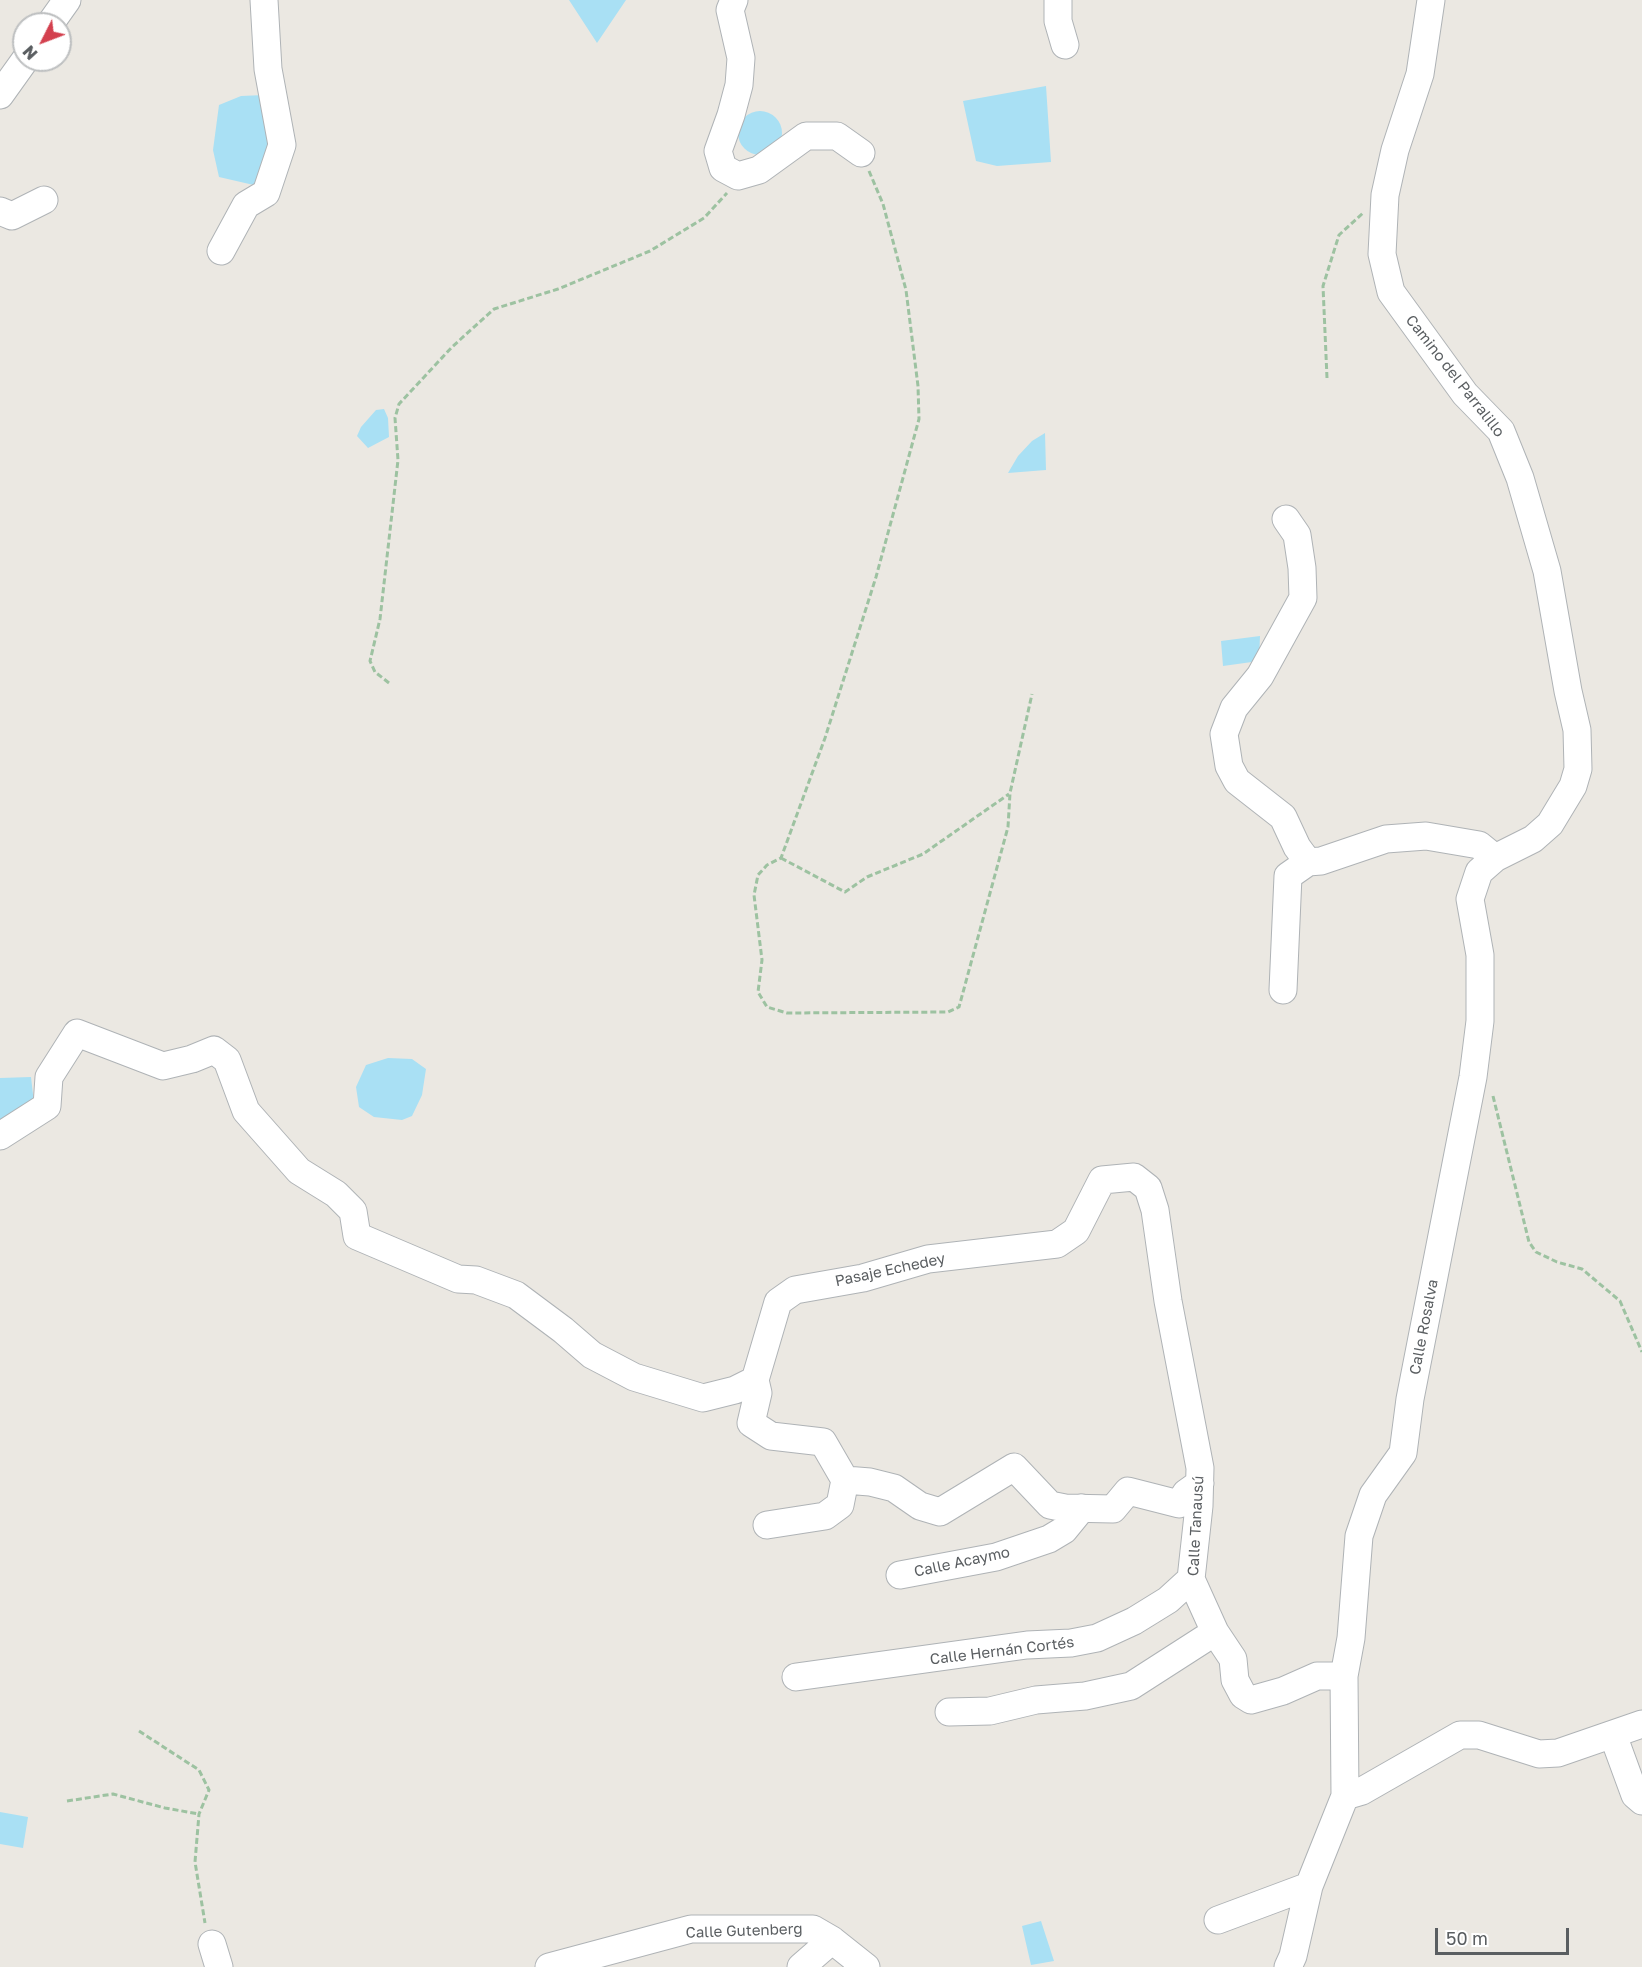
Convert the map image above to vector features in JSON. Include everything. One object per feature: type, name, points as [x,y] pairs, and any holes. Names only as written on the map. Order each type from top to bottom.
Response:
[{"type":"street","points":[[221,251],[246,205],[266,193],[282,145],[268,69],[264,0]]},
{"type":"street","points":[[734,0],[730,10],[741,58],[739,85],[718,151],[723,168],[738,176],[759,170],[806,136],[837,136],[861,153]]},
{"type":"street","points":[[1059,0],[1059,21],[1065,45]]},
{"type":"street","name":"Camino del Parralillo","points":[[1431,0],[1420,74],[1395,150],[1385,195],[1382,254],[1391,292],[1465,394],[1501,431],[1520,478],[1547,571],[1577,730],[1578,769],[1576,778],[1550,824],[1533,838],[1495,858]]},
{"type":"street","points":[[0,94],[16,72]]},
{"type":"street","points":[[0,211],[12,216],[44,200]]},
{"type":"street","points":[[1286,519],[1297,535],[1302,568],[1303,598],[1260,676],[1234,708],[1224,734],[1229,766],[1237,781],[1283,817],[1297,847],[1308,862]]},
{"type":"street","points":[[1283,990],[1288,876],[1308,862],[1321,861],[1386,839],[1426,836],[1479,845],[1495,858]]},
{"type":"street","name":"Calle Rosalva","points":[[1345,1796],[1344,1676],[1351,1638],[1359,1536],[1373,1495],[1403,1453],[1410,1399],[1473,1077],[1480,1021],[1480,955],[1470,898],[1479,872],[1495,858]]},
{"type":"street","points":[[0,1136],[47,1106],[49,1077],[77,1033],[163,1066],[192,1059],[214,1050],[226,1060],[246,1111],[299,1171],[336,1194],[353,1211],[357,1236],[458,1280],[476,1280],[516,1294],[592,1355],[634,1377],[703,1398],[735,1390],[755,1380],[758,1393],[751,1423],[771,1436],[823,1442],[845,1480],[840,1505],[825,1516],[767,1525]]},
{"type":"street","name":"Calle Tanausú","points":[[1058,1244],[1076,1231],[1102,1180],[1134,1177],[1148,1188],[1155,1210],[1168,1301],[1200,1468],[1199,1506],[1191,1579],[1215,1632],[1233,1659],[1235,1680],[1243,1695],[1251,1700],[1283,1691],[1317,1676],[1344,1676]]},
{"type":"street","name":"Pasaje Echedey","points":[[755,1380],[778,1302],[795,1290],[863,1278],[928,1259],[1058,1244]]},
{"type":"street","points":[[845,1480],[870,1482],[894,1488],[920,1506],[940,1512],[1014,1467],[1050,1505],[1065,1508],[1113,1509],[1128,1491],[1179,1504],[1186,1493],[1200,1483]]},
{"type":"street","name":"Calle Acaymo","points":[[900,1575],[996,1557],[1049,1539],[1064,1530],[1082,1508]]},
{"type":"street","name":"Calle Hernán Cortés","points":[[796,1677],[1097,1638],[1134,1621],[1168,1600],[1191,1579]]},
{"type":"street","points":[[949,1712],[990,1711],[1036,1700],[1085,1695],[1131,1686],[1215,1632]]},
{"type":"street","points":[[1288,1967],[1293,1956],[1309,1886],[1345,1796],[1362,1791],[1460,1735],[1479,1735],[1539,1754],[1558,1753],[1642,1724]]},
{"type":"street","points":[[1612,1735],[1635,1795],[1642,1801]]},
{"type":"street","points":[[1218,1920],[1309,1886]]},
{"type":"street","name":"Calle Gutenberg","points":[[549,1967],[691,1929],[813,1929],[832,1940]]},
{"type":"street","points":[[801,1967],[832,1940],[866,1967]]},
{"type":"path","points":[[861,153],[883,204],[906,290],[918,386],[919,419],[876,577],[825,738],[781,858],[767,865],[758,875],[754,895],[762,960],[758,992],[767,1007],[787,1013],[948,1012],[959,1007],[1008,827],[1010,793],[1032,694]]},
{"type":"path","points":[[389,683],[375,672],[370,661],[382,608],[399,460],[395,418],[399,404],[452,347],[494,309],[558,289],[650,251],[704,218],[724,197],[738,176]]},
{"type":"path","points":[[1327,378],[1323,286],[1333,249],[1339,235],[1385,195]]},
{"type":"path","points":[[781,858],[845,892],[867,877],[923,854],[1010,793]]},
{"type":"path","points":[[1473,1077],[1488,1084],[1493,1098],[1529,1242],[1536,1252],[1557,1262],[1582,1269],[1620,1301],[1642,1352]]},
{"type":"path","points":[[139,1731],[199,1770],[209,1790],[200,1814],[195,1862],[205,1923],[215,1956]]},
{"type":"path","points":[[67,1802],[113,1794],[165,1808],[200,1814]]},
{"type":"water","points":[[569,0],[626,0],[597,43]]},
{"type":"water","points":[[1046,86],[1051,162],[997,166],[976,161],[963,101]]},
{"type":"water","points":[[264,95],[272,145],[258,186],[219,177],[213,150],[219,105],[241,96]]},
{"type":"water","points":[[760,111],[776,117],[782,133],[776,149],[760,155],[744,149],[738,133],[744,117]]},
{"type":"water","points":[[384,409],[388,418],[389,437],[368,448],[357,436],[361,427],[376,410]]},
{"type":"water","points":[[1045,433],[1046,470],[1008,473],[1018,456],[1032,441]]},
{"type":"water","points":[[1260,636],[1259,661],[1223,666],[1221,641]]},
{"type":"water","points":[[388,1058],[412,1059],[426,1069],[422,1095],[412,1116],[402,1120],[374,1117],[359,1107],[356,1087],[366,1065]]},
{"type":"water","points":[[31,1077],[34,1103],[0,1125],[0,1078]]},
{"type":"water","points":[[0,1812],[28,1817],[23,1848],[0,1844]]},
{"type":"water","points":[[1041,1921],[1054,1961],[1031,1965],[1022,1926]]}]
